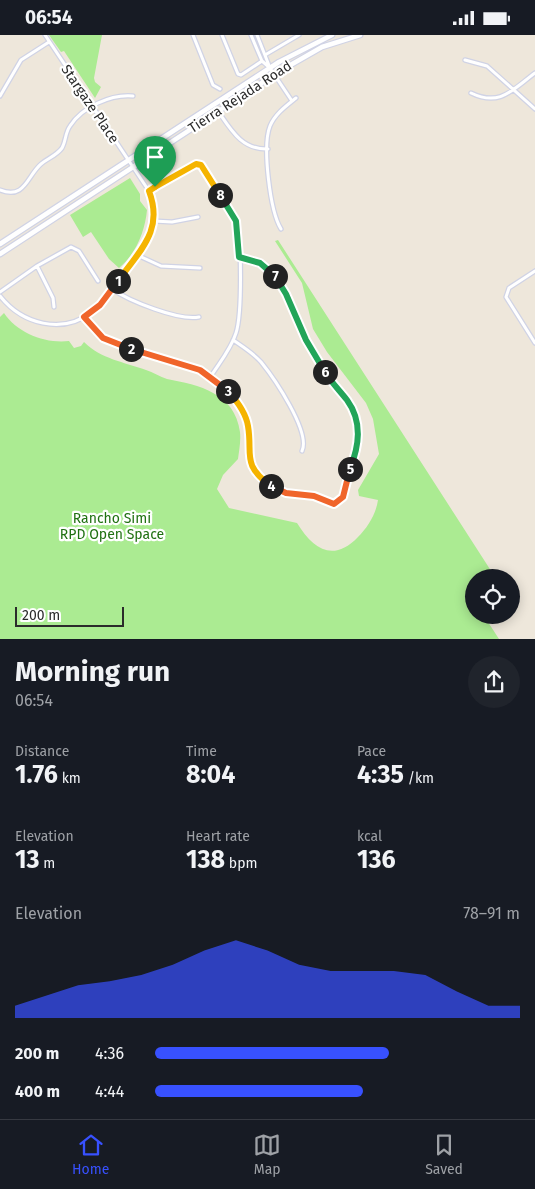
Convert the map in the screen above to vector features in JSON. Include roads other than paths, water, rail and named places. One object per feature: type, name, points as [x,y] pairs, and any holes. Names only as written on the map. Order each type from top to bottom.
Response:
[{"type":"main road","name":"Tierra Rejada Road","points":[[0,245],[270,68],[298,51],[332,35]]},
{"type":"main road","name":"Tierra Rejada Road","points":[[0,254],[274,75],[322,47],[360,35]]},
{"type":"street","name":"Stargaze Place","points":[[0,296],[19,314],[37,322],[66,323],[84,317],[100,305],[137,255],[147,241],[154,221],[154,205],[149,191],[45,35]]},
{"type":"street","points":[[194,35],[213,85],[220,89]]},
{"type":"street","points":[[222,35],[238,74],[241,75],[262,61]]},
{"type":"street","points":[[251,35],[262,61],[270,68]]},
{"type":"street","points":[[257,35],[270,68],[292,101]]},
{"type":"street","points":[[266,55],[299,35]]},
{"type":"street","points":[[0,96],[21,61],[49,42]]},
{"type":"street","points":[[465,60],[487,66],[535,109]]},
{"type":"street","points":[[471,93],[482,98],[495,100],[535,73]]},
{"type":"street","points":[[0,189],[13,191],[28,183],[40,165],[53,157],[62,148],[68,130],[74,121],[92,108],[114,97],[133,96]]},
{"type":"street","points":[[281,229],[277,222],[272,198],[268,132],[273,121],[296,98]]},
{"type":"street","points":[[218,111],[240,141],[250,147],[268,149]]},
{"type":"street","points":[[149,191],[193,165],[201,165],[236,221],[239,257],[238,321],[233,340],[210,376]]},
{"type":"street","points":[[154,221],[172,222],[198,217]]},
{"type":"street","points":[[0,292],[66,248],[78,249],[98,281]]},
{"type":"street","points":[[137,255],[161,266],[200,268]]},
{"type":"street","points":[[84,317],[97,333],[111,342],[187,364],[210,376],[229,392],[244,413],[248,427],[249,461],[256,473],[279,491],[320,498],[334,504],[343,497],[345,482],[358,446],[357,422],[351,406],[327,375],[306,340],[286,294],[276,277],[260,263],[239,257]]},
{"type":"street","points":[[37,266],[53,298],[54,307]]},
{"type":"street","points":[[535,271],[507,291],[507,300],[535,343]]},
{"type":"street","points":[[112,289],[136,303],[188,317],[199,317]]},
{"type":"street","points":[[233,340],[253,354],[273,380],[301,428],[305,441],[302,451]]},
{"type":"park label","name":"Rancho Simi RPD Open Space","points":[[112,526]]}]
